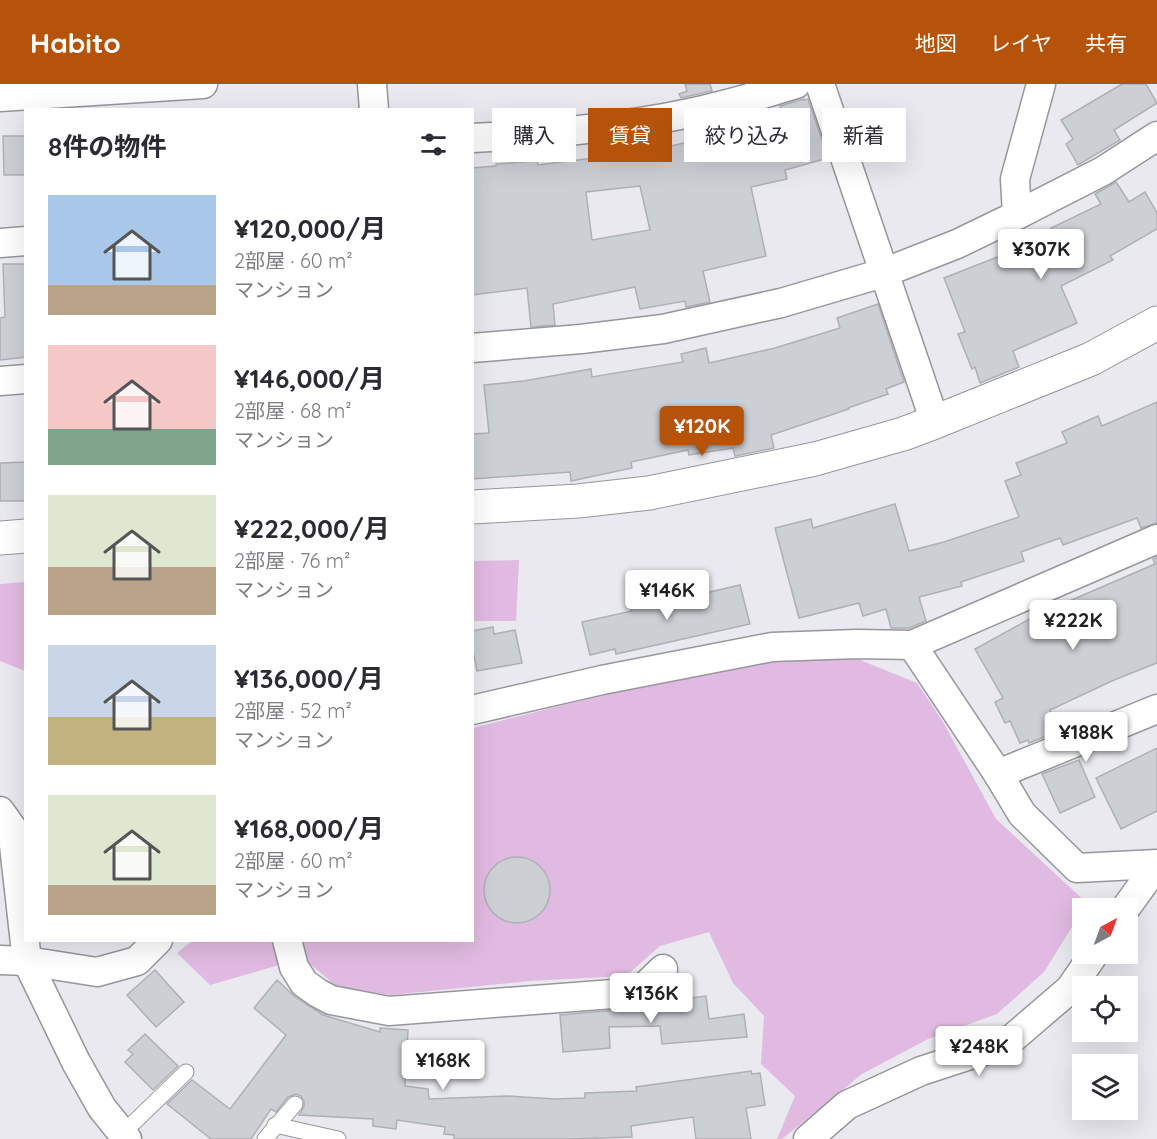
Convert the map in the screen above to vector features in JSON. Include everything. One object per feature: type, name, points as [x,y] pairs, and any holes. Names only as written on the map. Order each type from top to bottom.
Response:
[{"type":"street","points":[[0,98],[142,86],[203,84]]},
{"type":"street","points":[[372,84],[374,108]]},
{"type":"street","points":[[474,138],[628,124],[689,113],[796,84]]},
{"type":"street","points":[[820,84],[935,422]]},
{"type":"street","points":[[1017,215],[1014,179],[1041,84]]},
{"type":"street","points":[[474,348],[581,339],[663,329],[780,303],[883,273],[957,244],[1017,215],[1103,171],[1157,136]]},
{"type":"street","points":[[0,243],[24,241]]},
{"type":"street","points":[[474,507],[578,501],[650,493],[815,459],[903,434],[935,422],[1091,358],[1157,323]]},
{"type":"street","points":[[0,381],[24,379]]},
{"type":"street","points":[[0,538],[24,536]]},
{"type":"street","points":[[474,710],[602,680],[772,647],[912,645],[1157,539]]},
{"type":"street","points":[[912,645],[1022,814],[1077,868],[1157,865]]},
{"type":"street","points":[[998,774],[1157,709]]},
{"type":"street","points":[[0,811],[12,828],[14,960],[102,1108],[124,1137]]},
{"type":"street","points":[[1133,898],[1157,865]]},
{"type":"street","points":[[14,960],[97,972],[137,961],[156,942]]},
{"type":"street","points":[[287,942],[294,967],[304,983],[318,993],[331,1000],[389,1011],[639,992],[663,969]]},
{"type":"street","points":[[808,1139],[847,1105],[921,1071],[1007,1043],[1070,989],[1087,964]]},
{"type":"lane","points":[[124,1137],[186,1072]]},
{"type":"lane","points":[[265,1139],[295,1104]]},
{"type":"lane","points":[[275,1125],[338,1139]]},
{"type":"shaded area","points":[[519,560],[516,621],[474,621],[474,561]]},
{"type":"shaded area","points":[[24,582],[24,671],[0,661],[0,584]]},
{"type":"shaded area","points":[[791,652],[855,658],[917,683],[943,722],[996,819],[1082,898],[1072,898],[1072,927],[1044,972],[997,1014],[928,1039],[862,1074],[782,1139],[777,1139],[795,1096],[761,1064],[764,1016],[733,983],[709,932],[660,946],[626,976],[530,981],[391,995],[336,986],[303,958],[210,985],[177,953],[191,942],[474,942],[474,728],[637,684]]},
{"type":"building","points":[[685,84],[710,84],[712,91],[681,98],[679,94],[687,91]]},
{"type":"building","points":[[1122,84],[1146,84],[1157,103],[1114,130],[1120,140],[1078,165],[1066,144],[1073,139],[1061,120]]},
{"type":"building","points":[[808,99],[822,140],[822,160],[785,170],[787,179],[751,187],[766,256],[703,271],[710,302],[686,307],[685,301],[640,309],[635,287],[553,304],[555,325],[531,327],[527,288],[474,295],[474,168],[523,162],[537,162],[538,165],[576,162],[588,159],[588,162],[672,162],[672,146],[684,143],[684,162],[810,162],[810,108],[781,108],[780,106]],"holes":[[[640,186],[650,230],[592,240],[586,192]]]},
{"type":"building","points":[[3,136],[24,136],[24,175],[4,175]]},
{"type":"building","points":[[1116,182],[1129,202],[1145,192],[1157,213],[1157,229],[1110,256],[1113,260],[1061,286],[1077,323],[1013,351],[1019,367],[980,383],[975,367],[972,369],[958,334],[965,332],[944,278],[1053,232],[1051,228],[1101,204],[1095,194]]},
{"type":"building","points":[[3,264],[24,264],[24,357],[0,360],[0,318],[5,317]]},
{"type":"building","points":[[878,304],[904,382],[886,389],[888,394],[771,435],[774,448],[735,456],[733,448],[689,455],[688,450],[631,462],[632,468],[571,481],[570,472],[474,479],[474,434],[489,433],[484,385],[524,381],[591,369],[592,377],[683,362],[681,354],[706,348],[709,363],[775,348],[840,328],[837,318]]},
{"type":"building","points":[[1157,402],[1157,523],[1141,528],[1137,518],[1063,545],[1060,538],[1021,552],[1024,561],[961,582],[962,586],[919,597],[926,621],[909,628],[891,628],[886,609],[863,616],[859,603],[799,618],[775,528],[811,519],[813,528],[895,504],[909,551],[944,542],[1019,517],[1005,481],[1021,475],[1016,463],[1067,443],[1062,432],[1098,416],[1102,426]]},
{"type":"building","points":[[24,462],[24,501],[0,501],[0,463]]},
{"type":"building","points":[[1157,557],[1157,663],[1050,710],[1059,731],[1029,743],[1028,740],[1020,743],[1010,721],[1005,723],[995,702],[1003,698],[975,649],[1037,615],[1155,564],[1153,559]]},
{"type":"building","points":[[740,585],[750,624],[616,654],[615,649],[590,655],[582,622],[632,611],[630,601],[678,591],[680,599]]},
{"type":"building","points":[[493,627],[494,634],[515,630],[522,663],[477,671],[474,656],[474,631]]},
{"type":"building","points":[[1157,748],[1157,811],[1121,829],[1096,778]]},
{"type":"building","points":[[1079,760],[1095,797],[1060,813],[1042,774]]},
{"type":"building","points":[[511,857],[523,857],[541,866],[548,877],[550,890],[548,903],[541,914],[530,921],[511,923],[498,918],[489,909],[484,896],[484,884],[489,871],[498,862]]},
{"type":"building","points":[[155,970],[184,1002],[156,1027],[127,995]]},
{"type":"building","points":[[277,980],[294,996],[323,1015],[380,1032],[380,1028],[408,1030],[405,1086],[428,1089],[429,1099],[507,1096],[585,1098],[585,1093],[637,1091],[636,1087],[751,1071],[752,1074],[760,1073],[765,1105],[746,1108],[751,1139],[696,1139],[693,1117],[631,1126],[632,1137],[454,1139],[454,1135],[444,1134],[445,1127],[397,1120],[396,1129],[373,1126],[373,1119],[299,1115],[304,1101],[296,1094],[288,1097],[276,1112],[271,1109],[251,1139],[211,1139],[167,1104],[192,1080],[230,1109],[286,1035],[254,1008]]},
{"type":"building","points":[[706,996],[709,1019],[744,1014],[747,1037],[662,1044],[660,1026],[609,1027],[610,1048],[563,1052],[560,1015],[640,1008],[652,1003]]},
{"type":"building","points":[[145,1034],[178,1066],[153,1090],[125,1062],[133,1054],[128,1050]]}]
